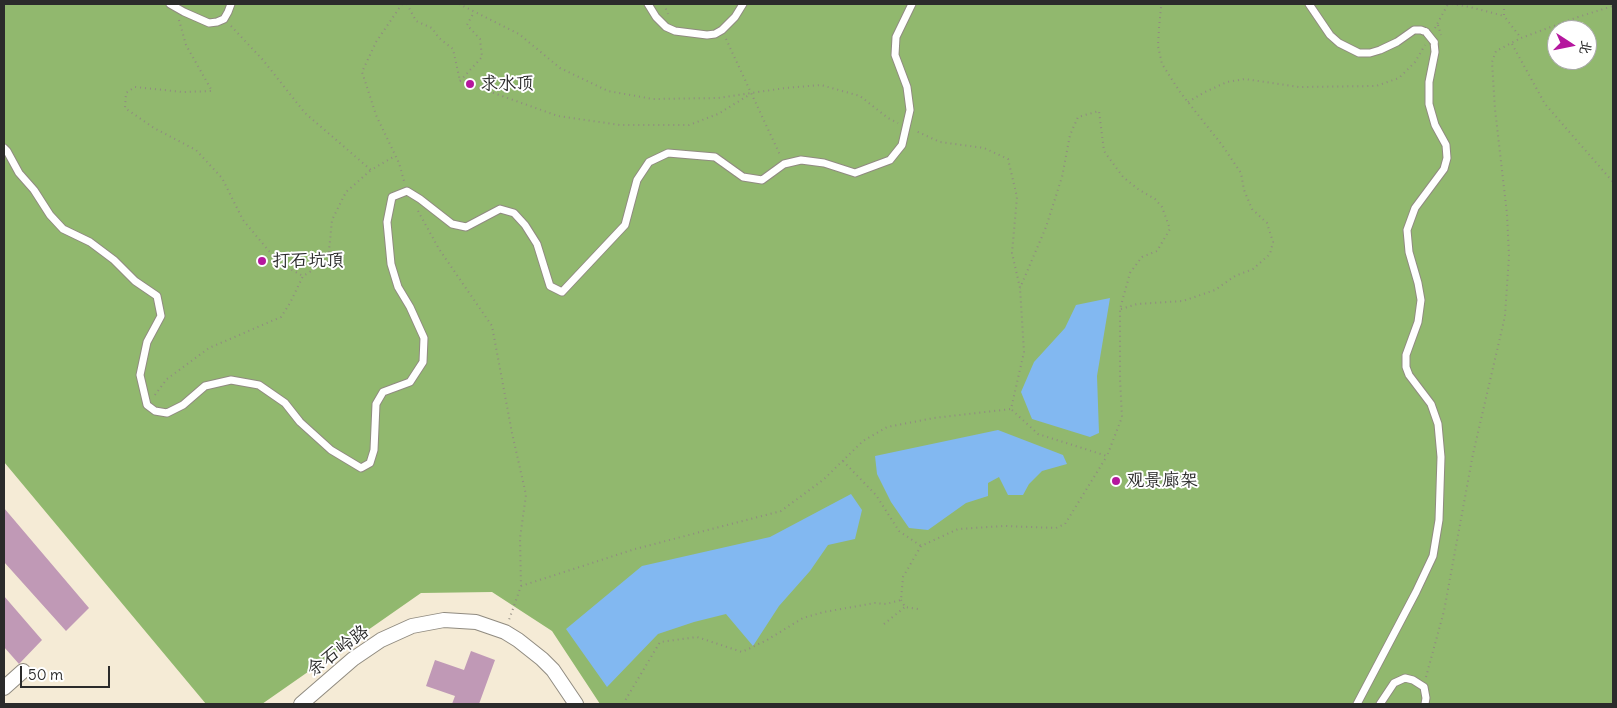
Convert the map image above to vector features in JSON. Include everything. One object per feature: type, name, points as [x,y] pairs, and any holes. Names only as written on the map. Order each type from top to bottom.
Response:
[{"type":"street","name":"余石岭路","points":[[301,704],[367,649],[381,640],[412,626],[444,620],[460,620],[491,626],[518,640],[553,670],[576,704]]},
{"type":"street","points":[[4,688],[23,671]]},
{"type":"lane","points":[[173,5],[184,12],[209,22],[217,22],[224,19],[231,4]]},
{"type":"lane","points":[[648,4],[660,23],[675,31],[707,36],[722,30],[735,17],[743,4]]},
{"type":"lane","points":[[4,148],[19,173],[34,190],[50,215],[63,229],[90,242],[157,296],[161,316],[148,342],[140,374],[148,405],[155,411],[167,413],[183,405],[205,386],[231,380],[259,385],[284,403],[300,422],[331,450],[361,468],[370,463],[374,450],[376,404],[383,392],[410,382],[423,362],[424,338],[396,279],[391,264],[387,222],[392,197],[407,191],[452,224],[466,227],[500,209],[514,213],[525,225],[537,244],[550,286],[562,292],[625,225],[637,180],[649,162],[668,153],[715,157],[743,177],[762,180],[784,164],[801,160],[824,163],[855,173],[890,160],[902,145],[910,110],[906,87],[895,54],[896,37],[912,4]]},
{"type":"lane","points":[[1309,4],[1330,35],[1339,43],[1359,53],[1370,53],[1380,50],[1397,42],[1414,30],[1429,33],[1435,52],[1429,82],[1429,104],[1435,125],[1446,145],[1447,158],[1444,169],[1415,208],[1407,230],[1409,252],[1421,300],[1418,322],[1406,355],[1406,367],[1409,375],[1431,404],[1438,424],[1441,458],[1439,520],[1433,556],[1357,704]]},
{"type":"lane","points":[[1380,704],[1394,683],[1405,678],[1414,680],[1424,687],[1425,704]]},
{"type":"path","points":[[402,4],[376,42],[362,72],[376,115],[396,156],[407,191],[439,249],[492,326],[526,495],[520,538],[521,586],[505,632]]},
{"type":"path","points":[[407,4],[416,21],[432,28],[439,38],[453,49],[460,81]]},
{"type":"path","points":[[459,4],[519,34],[560,68],[608,91],[653,99],[718,98],[820,85],[860,96],[888,118],[940,142],[984,148],[1008,159],[1017,198],[1012,253],[1020,288],[1024,352],[1011,410]]},
{"type":"path","points":[[1120,309],[1137,304],[1183,301],[1215,290],[1235,276],[1252,269],[1270,254],[1273,242],[1267,223],[1252,209],[1244,190],[1241,173],[1162,64],[1158,46],[1161,7],[1164,4]]},
{"type":"path","points":[[1429,33],[1450,4],[1504,16],[1521,38]]},
{"type":"path","points":[[1504,4],[1504,16]]},
{"type":"path","points":[[173,5],[186,45],[212,91],[183,92],[135,88],[126,93],[125,108],[154,128],[196,150],[222,178],[243,220],[279,263],[303,276]]},
{"type":"path","points":[[1424,687],[1444,611],[1473,454],[1505,316],[1509,256],[1508,214],[1494,109],[1492,62],[1496,51],[1521,38],[1613,6]]},
{"type":"path","points":[[460,81],[482,57],[480,39],[467,26],[475,12]]},
{"type":"path","points":[[224,19],[263,60],[306,113],[370,170]]},
{"type":"path","points":[[722,30],[784,164]]},
{"type":"path","points":[[1188,102],[1227,82],[1245,78],[1299,87],[1376,86],[1400,78],[1431,41]]},
{"type":"path","points":[[1511,43],[1545,104],[1613,182]]},
{"type":"path","points":[[460,81],[558,116],[620,125],[689,125],[718,114],[752,93]]},
{"type":"path","points":[[905,607],[901,600],[903,577],[921,546],[958,529],[1004,526],[1056,528],[1065,524],[1107,456],[1122,417],[1120,309],[1130,273],[1142,256],[1157,251],[1170,229],[1162,207],[1155,199],[1123,177],[1104,152],[1098,111],[1078,117],[1070,135],[1062,177],[1046,227],[1020,288]]},
{"type":"path","points":[[148,405],[167,379],[209,348],[280,316],[290,303],[303,276],[328,261],[332,220],[346,192],[370,170],[396,156]]},
{"type":"path","points":[[521,586],[635,549],[781,511],[824,480],[863,441],[887,427],[934,418],[1011,410],[1038,434],[1107,456]]},
{"type":"path","points":[[843,461],[876,495],[899,531],[921,546]]},
{"type":"path","points":[[623,704],[660,642],[697,637],[742,652],[767,640],[803,618],[824,612],[875,603],[886,604],[901,600]]},
{"type":"path","points":[[884,624],[905,607],[918,609]]},
{"type":"green space","points":[[4,4],[1613,4],[1613,704],[600,704],[552,631],[492,592],[421,593],[262,704],[206,704],[4,462]]},
{"type":"water","points":[[1110,298],[1097,376],[1099,433],[1090,437],[1032,419],[1021,392],[1034,362],[1065,328],[1076,305]]},
{"type":"water","points":[[998,430],[1063,455],[1067,464],[1042,471],[1029,484],[1023,495],[1008,495],[999,477],[988,483],[988,496],[966,503],[928,530],[909,528],[891,502],[877,474],[875,456]]},
{"type":"water","points":[[851,494],[862,510],[855,539],[828,545],[810,571],[779,606],[753,646],[726,614],[694,622],[658,634],[607,687],[566,629],[642,566],[770,537]]},
{"type":"building","points":[[4,508],[89,608],[66,631],[4,562]]},
{"type":"building","points":[[4,596],[42,640],[19,664],[4,647]]},
{"type":"building","points":[[471,651],[495,660],[479,704],[452,704],[455,696],[426,686],[435,660],[464,670]]},
{"type":"place","name":"求水顶","points":[[470,84]]},
{"type":"place","name":"打石坑頂","points":[[262,261]]},
{"type":"place","name":"观景廊架","points":[[1116,481]]}]
